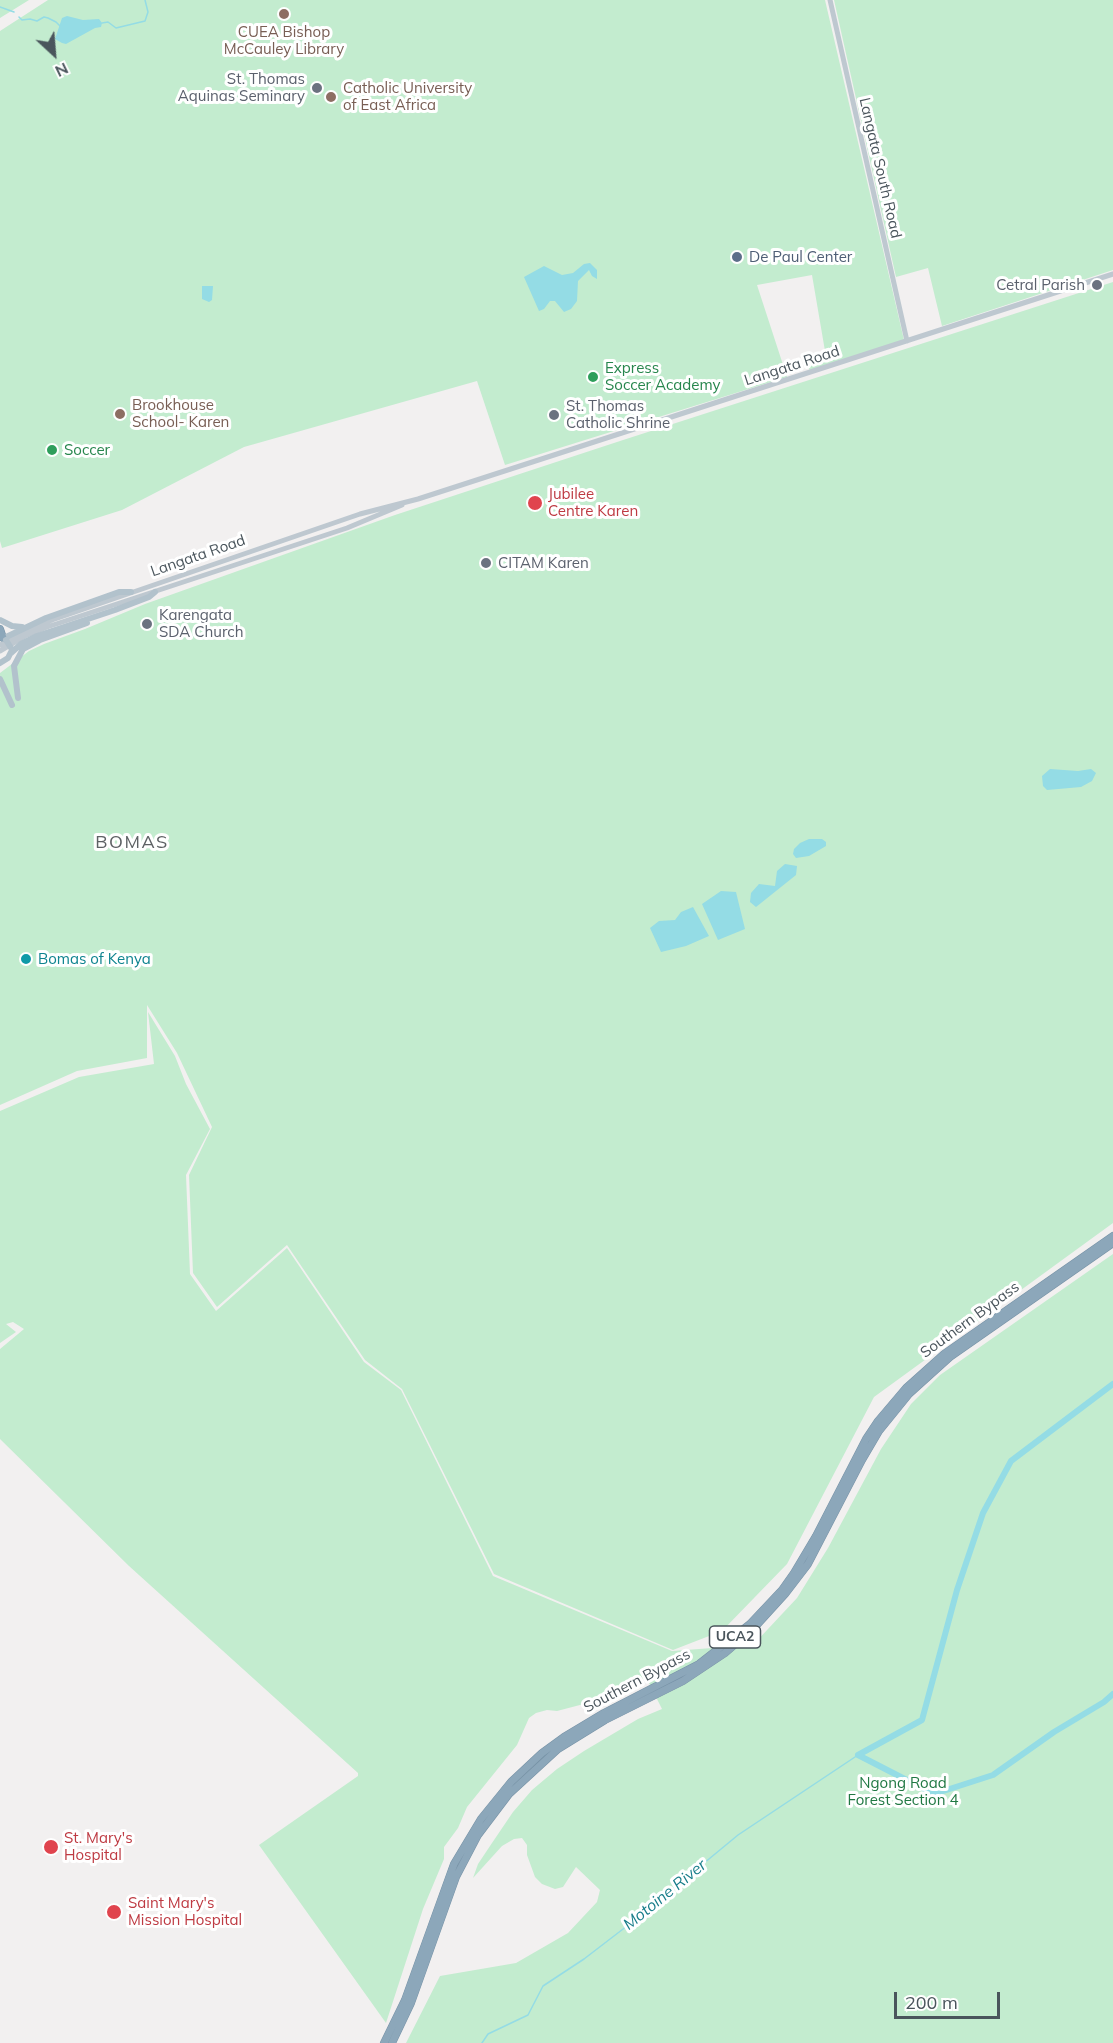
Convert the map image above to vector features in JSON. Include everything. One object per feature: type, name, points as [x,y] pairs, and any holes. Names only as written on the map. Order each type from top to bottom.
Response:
[{"type":"highway","points":[[0,629],[3,638]]},
{"type":"highway","name":"Southern Bypass","points":[[384,2043],[408,1994],[454,1864],[481,1819],[511,1782],[534,1760],[564,1737],[699,1664],[750,1624],[782,1590],[794,1573],[816,1536],[866,1439],[906,1388],[944,1354],[1113,1236]]},
{"type":"highway","name":"Southern Bypass","points":[[392,2043],[411,2003],[456,1877],[482,1830],[508,1794],[558,1749],[605,1720],[683,1681],[725,1653],[755,1627],[804,1570],[879,1431],[909,1394],[950,1357],[1113,1243]]},
{"type":"main road","name":"Langata South Road","points":[[830,0],[907,341]]},
{"type":"main road","name":"Langata Road","points":[[0,645],[34,627],[360,514],[409,502],[1113,274]]},
{"type":"main road","name":"Langata Road","points":[[0,651],[12,648],[47,627],[347,528],[409,502]]},
{"type":"main road","points":[[12,648],[3,638],[25,627],[101,598],[125,591],[131,592]]},
{"type":"main road","points":[[0,663],[9,658],[12,648],[37,636],[115,610],[156,592]]},
{"type":"main road","points":[[18,698],[14,666],[23,649],[115,610]]},
{"type":"main road","points":[[0,620],[12,626],[25,627]]},
{"type":"main road","points":[[0,679],[12,705]]},
{"type":"green space","points":[[0,0],[29,0],[0,18]]},
{"type":"green space","points":[[48,0],[825,0],[904,340],[811,373],[804,357],[825,351],[812,275],[757,285],[787,377],[505,465],[477,381],[244,447],[122,510],[2,548],[0,541],[0,31]]},
{"type":"green space","points":[[834,0],[1113,0],[1113,270],[942,326],[928,268],[896,277]]},
{"type":"green space","points":[[1113,282],[1113,1223],[874,1397],[787,1564],[722,1631],[673,1650],[494,1574],[402,1389],[365,1360],[287,1245],[217,1307],[193,1273],[189,1175],[212,1127],[177,1053],[147,1005],[147,1058],[77,1071],[0,1105],[0,673],[29,651],[44,644],[145,604],[395,515]]},
{"type":"green space","name":"Ngong Road Forest Section 4","points":[[148,1012],[175,1056],[186,1084],[210,1129],[186,1175],[190,1274],[216,1311],[287,1248],[364,1362],[401,1390],[493,1576],[672,1651],[753,1645],[797,1598],[828,1548],[881,1449],[911,1404],[940,1375],[1113,1254],[1113,2043],[406,2043],[440,1976],[516,1963],[568,1933],[597,1902],[600,1890],[576,1867],[563,1887],[555,1889],[542,1884],[535,1877],[527,1855],[527,1845],[522,1838],[514,1839],[502,1846],[473,1878],[478,1864],[492,1843],[513,1812],[532,1790],[557,1769],[584,1751],[638,1719],[662,1709],[646,1677],[599,1700],[557,1711],[547,1710],[529,1718],[517,1745],[467,1807],[458,1828],[444,1847],[444,1859],[423,1909],[386,2023],[259,1845],[358,1776],[358,1773],[129,1566],[0,1439],[0,1349],[24,1329],[13,1322],[6,1324],[16,1332],[0,1343],[0,1111],[79,1077],[154,1064]]},
{"type":"water","points":[[67,16],[83,20],[99,19],[102,23],[101,27],[66,44],[62,43],[55,39],[62,18]]},
{"type":"water","points":[[590,263],[597,270],[597,279],[589,270],[578,281],[577,301],[571,309],[564,312],[555,301],[550,301],[544,309],[539,311],[524,277],[544,266],[562,275],[573,273],[584,264]]},
{"type":"water","points":[[202,286],[213,286],[212,300],[209,302],[202,299]]},
{"type":"water","points":[[1050,769],[1078,771],[1091,769],[1096,773],[1092,781],[1081,787],[1047,790],[1043,786],[1042,776]]},
{"type":"water","points":[[809,839],[822,839],[826,842],[826,846],[809,856],[796,858],[793,854],[794,849]]},
{"type":"water","points":[[785,864],[797,866],[796,875],[756,907],[750,902],[751,893],[759,884],[775,886],[777,871]]},
{"type":"water","points":[[721,891],[736,892],[745,929],[718,940],[702,904]]},
{"type":"water","points":[[693,907],[709,936],[686,946],[661,952],[650,928],[659,921],[675,920],[681,912]]},
{"type":"waterway","points":[[102,23],[108,22],[116,28],[145,21],[148,12],[145,0]]},
{"type":"waterway","points":[[0,7],[14,12]]},
{"type":"waterway","points":[[19,17],[22,20],[37,21],[44,17],[60,26]]},
{"type":"waterway","points":[[858,1755],[922,1720],[957,1590],[983,1513],[1011,1461],[1113,1384]]},
{"type":"waterway","points":[[858,1755],[934,1794],[993,1775],[1113,1694]]},
{"type":"waterway","name":"Motoine River","points":[[482,2043],[488,2034],[528,2015],[543,1986],[584,1959],[640,1916],[738,1835],[858,1755]]},
{"type":"place","name":"CUEA Bishop McCauley Library","points":[[284,14]]},
{"type":"place","name":"St. Thomas Aquinas Seminary","points":[[317,88]]},
{"type":"place","name":"Catholic University of East Africa","points":[[331,97]]},
{"type":"place","name":"De Paul Center","points":[[737,257]]},
{"type":"place","name":"Cetral Parish","points":[[1097,285]]},
{"type":"place","name":"Express Soccer Academy","points":[[593,377]]},
{"type":"place","name":"Brookhouse School- Karen","points":[[120,414]]},
{"type":"place","name":"St. Thomas Catholic Shrine","points":[[554,415]]},
{"type":"place","name":"Soccer","points":[[52,450]]},
{"type":"place","name":"Jubilee Centre Karen","points":[[535,503]]},
{"type":"place","name":"CITAM Karen","points":[[486,563]]},
{"type":"place","name":"Karengata SDA Church","points":[[147,624]]},
{"type":"place","name":"Bomas of Kenya","points":[[26,959]]},
{"type":"place","name":"St. Mary's Hospital","points":[[51,1847]]},
{"type":"place","name":"Saint Mary's Mission Hospital","points":[[114,1912]]},
{"type":"district","name":"BOMAS","points":[[132,843]]}]
